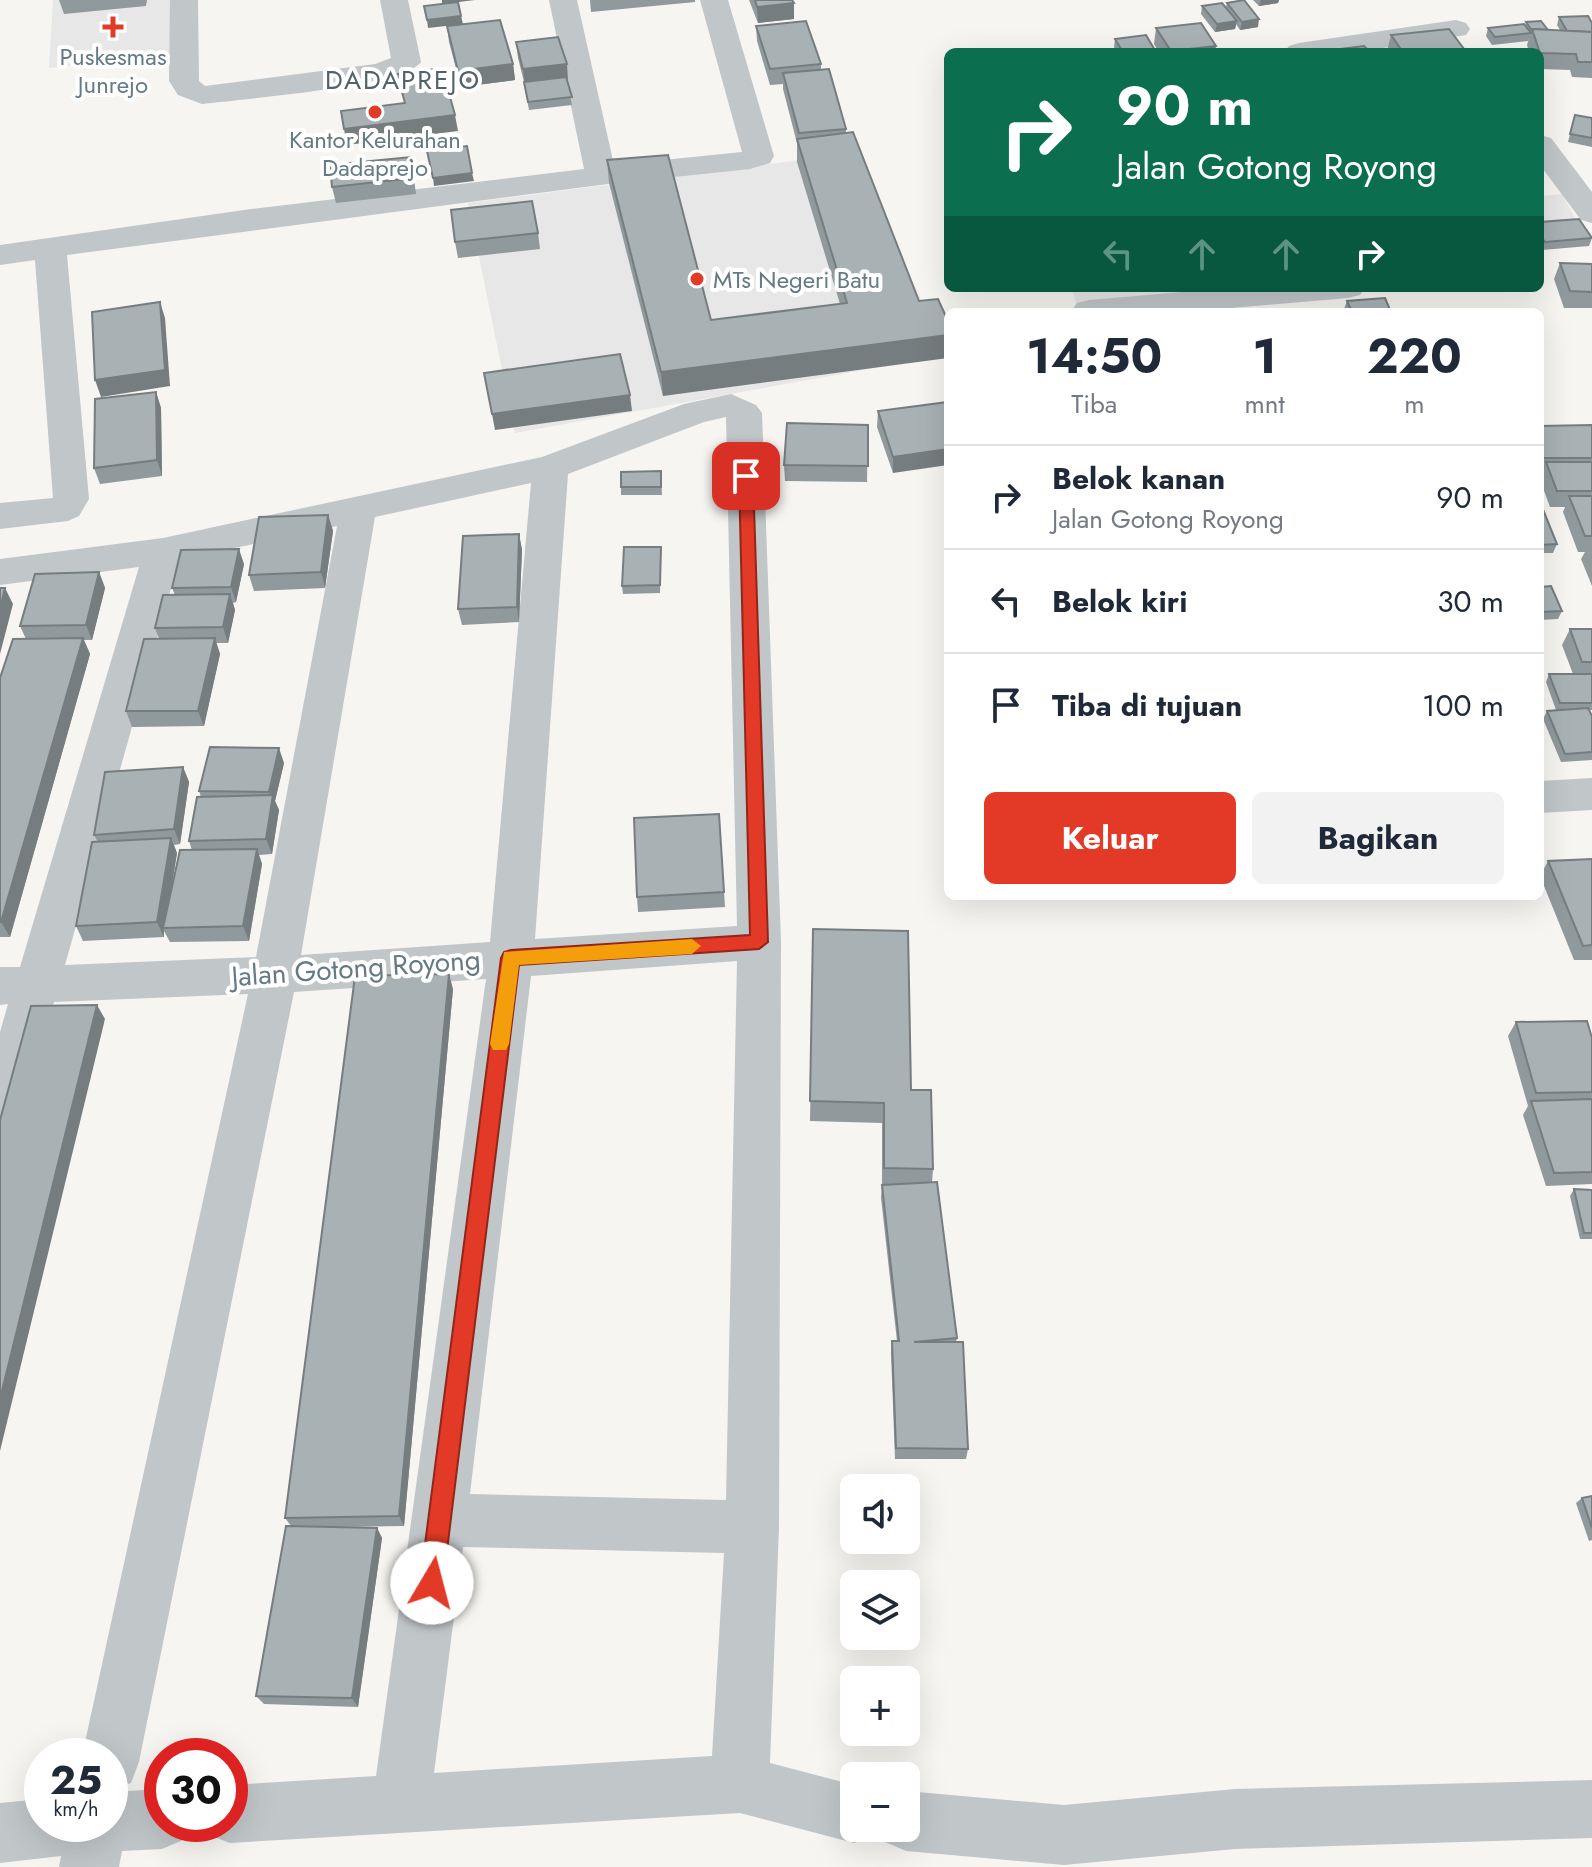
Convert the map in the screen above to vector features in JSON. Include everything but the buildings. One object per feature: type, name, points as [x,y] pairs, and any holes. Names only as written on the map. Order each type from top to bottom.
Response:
[{"type":"street","points":[[184,0],[184,81],[188,89],[202,95],[400,67],[406,62],[405,50],[394,0]]},
{"type":"street","points":[[563,0],[601,176]]},
{"type":"street","points":[[0,255],[601,176],[750,160],[759,156],[714,0]]},
{"type":"street","points":[[1434,0],[1465,41]]},
{"type":"street","points":[[1359,48],[1465,41]]},
{"type":"street","points":[[1544,151],[1574,204]]},
{"type":"street","points":[[0,516],[55,512],[66,507],[71,499],[50,247]]},
{"type":"street","points":[[1113,308],[1301,292]]},
{"type":"street","points":[[0,572],[163,551],[358,510],[550,467],[696,412],[731,405],[744,413],[759,942],[752,1527],[740,1784]]},
{"type":"street","points":[[401,1803],[511,958],[550,467]]},
{"type":"street","points":[[115,1738],[275,975],[358,510]]},
{"type":"street","points":[[0,1110],[19,985],[163,551]]},
{"type":"street","points":[[1544,797],[1592,794]]},
{"type":"street","name":"Jalan Gotong Royong","points":[[19,985],[275,975],[759,942]]},
{"type":"street","points":[[440,1520],[752,1527]]},
{"type":"street","points":[[248,1813],[740,1784],[840,1810]]},
{"type":"street","points":[[920,1822],[1064,1835],[1235,1819],[1592,1809]]},
{"type":"street","points":[[0,1833],[24,1831]]},
{"type":"street","points":[[89,1867],[94,1842]]},
{"type":"shaded area","name":"Puskesmas Junrejo","points":[[53,0],[175,0],[174,55],[49,68]]},
{"type":"shaded area","name":"MTs Negeri Batu","points":[[854,153],[944,355],[515,433],[468,203]]},
{"type":"shaded area","points":[[1562,194],[1580,227],[1544,229],[1544,196]]},
{"type":"shaded area","points":[[1072,292],[1233,292],[1077,305]]},
{"type":"slow traffic","points":[[500,1044],[511,958],[692,946]]},
{"type":"place","name":"Puskesmas Junrejo","points":[[113,27]]},
{"type":"place","name":"Kantor Kelurahan Dadaprejo","points":[[375,112]]},
{"type":"place","name":"MTs Negeri Batu","points":[[697,279]]},
{"type":"district","name":"DADAPREJO","points":[[403,80]]},
{"type":"route","points":[[432,1583],[511,958],[759,942],[746,476]]}]
